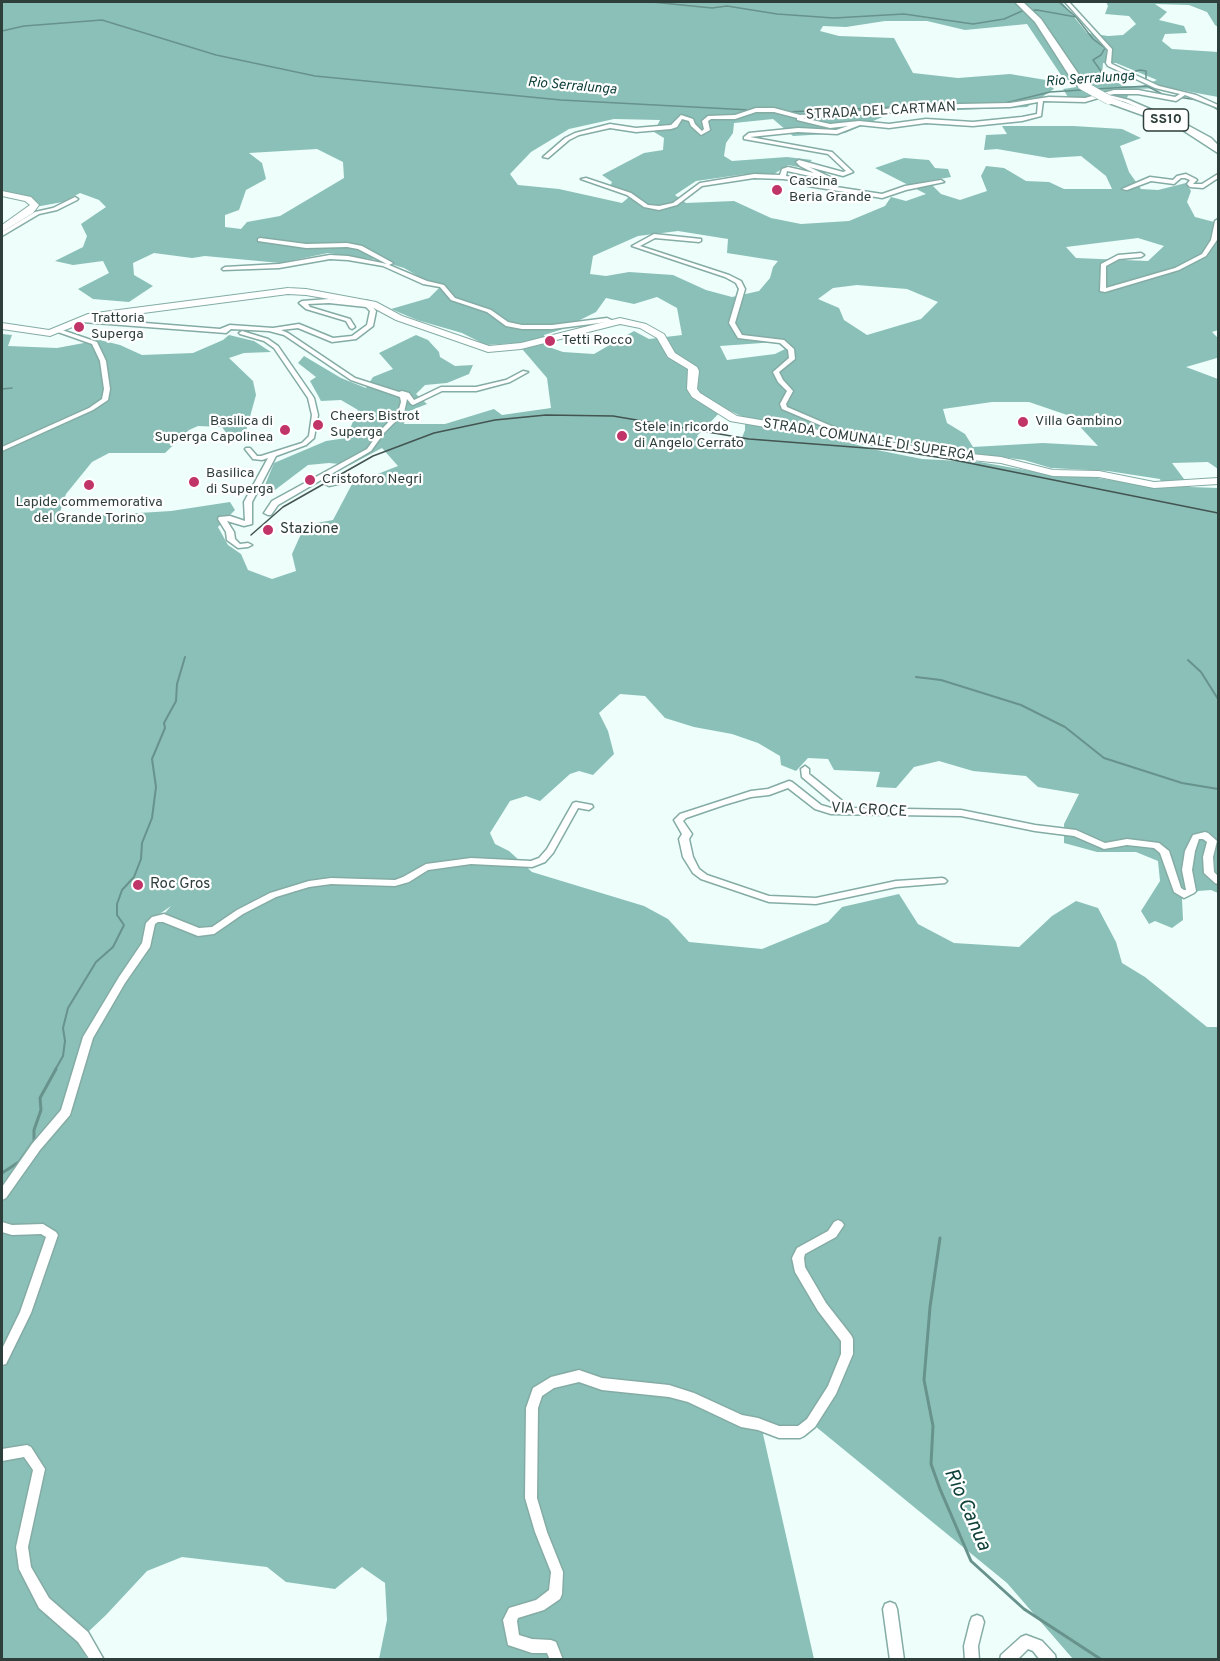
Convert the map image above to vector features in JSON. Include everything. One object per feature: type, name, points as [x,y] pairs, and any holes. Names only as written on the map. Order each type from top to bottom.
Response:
[{"type":"main road","name":"SS10","points":[[1020,3],[1033,15],[1082,85],[1106,98],[1193,131],[1208,140],[1218,150]]},
{"type":"street","name":"STRADA DEL CARTMAN","points":[[1067,2],[1110,50],[1108,63],[1151,85],[1218,107]]},
{"type":"street","name":"STRADA DEL CARTMAN","points":[[546,157],[571,136],[610,126],[636,130],[671,127],[677,124],[679,117],[691,120],[697,131],[701,133],[707,129],[705,121],[710,117],[735,117],[756,111],[770,110],[800,117],[879,112],[912,107],[1010,105],[1041,99],[1085,100],[1131,92],[1182,96]]},
{"type":"street","name":"STRADA DEL CARTMAN","points":[[859,123],[890,126],[926,121],[973,124],[1022,119],[1038,115],[1041,99]]},
{"type":"street","points":[[800,117],[802,120],[830,126],[859,123]]},
{"type":"street","points":[[783,177],[784,170],[788,169],[828,178],[799,162],[843,174],[849,172],[830,153],[758,141],[746,136],[798,130],[837,132],[859,123]]},
{"type":"street","points":[[584,179],[634,196],[646,206],[659,208],[675,204],[700,185],[754,176],[783,177],[801,180],[808,184],[882,196],[905,188],[941,182]]},
{"type":"street","points":[[1125,189],[1150,179],[1174,182],[1179,177],[1186,176],[1194,180],[1192,186],[1203,186],[1218,176]]},
{"type":"street","points":[[2,194],[28,199],[35,205],[30,211],[2,229]]},
{"type":"street","points":[[2,234],[37,213],[75,199]]},
{"type":"street","points":[[1141,255],[1118,256],[1103,265],[1101,267],[1103,291],[1177,269],[1204,255],[1214,240],[1218,221]]},
{"type":"street","points":[[699,240],[654,236],[635,246],[736,279],[742,289],[732,323],[740,337],[782,341],[791,349],[792,359],[778,370],[776,375],[790,391],[783,405],[784,408],[862,440]]},
{"type":"street","points":[[260,240],[306,246],[360,247],[389,262],[399,273]]},
{"type":"street","points":[[225,269],[279,266],[330,257],[385,265],[425,283],[442,286],[453,299],[489,311],[506,324],[542,327],[607,320],[613,322]]},
{"type":"street","name":"STRADA COMUNALE DI SUPERGA","points":[[57,330],[82,320],[175,304],[288,291],[306,292],[366,304],[488,349],[521,346],[613,322],[634,323],[661,336],[672,355],[692,367],[694,371],[692,389],[696,395],[734,419],[1001,460],[1053,473],[1099,474],[1148,484],[1218,481]]},
{"type":"street","points":[[222,330],[230,327],[270,329],[299,326],[332,340],[354,338],[370,326],[373,311],[366,304],[329,301],[302,303],[308,308],[348,320],[352,327]]},
{"type":"street","points":[[82,320],[222,330],[266,340],[276,347],[311,398],[315,415],[312,437],[272,459],[255,458],[248,449]]},
{"type":"street","points":[[2,326],[44,333],[57,330],[95,343],[103,361],[105,400],[91,409],[2,449]]},
{"type":"street","points":[[270,329],[286,334],[353,379],[407,394],[413,403],[441,389],[476,389],[508,381],[525,372]]},
{"type":"street","points":[[268,513],[275,503],[369,450],[382,432],[401,413],[404,402],[400,393]]},
{"type":"street","points":[[248,545],[242,547],[234,543],[222,519],[230,518],[241,524],[249,522],[248,502],[272,459]]},
{"type":"street","points":[[334,469],[339,471],[327,483],[348,479]]},
{"type":"street","points":[[805,770],[805,775],[850,812]]},
{"type":"street","name":"VIA CROCE","points":[[942,881],[896,884],[816,901],[769,899],[704,877],[696,871],[688,857],[684,839],[687,834],[678,820],[682,816],[751,794],[769,792],[785,784],[796,788],[818,807],[850,812],[961,813],[1035,828],[1076,833],[1104,846],[1127,842],[1156,845],[1162,847],[1177,890],[1184,895],[1191,891],[1187,870],[1190,851],[1196,837],[1205,836],[1212,841],[1208,857],[1209,873],[1218,881]]},
{"type":"street","points":[[2,1195],[36,1147],[66,1112],[88,1037],[122,980],[147,944],[151,923],[155,919],[164,918],[198,932],[214,930],[240,912],[273,895],[309,884],[331,881],[395,883],[426,867],[471,861],[532,864],[542,860],[550,851],[576,805],[589,807]]},
{"type":"street","points":[[557,1659],[551,1647],[532,1646],[513,1640],[510,1620],[514,1613],[538,1605],[555,1594],[557,1572],[541,1532],[531,1498],[532,1408],[537,1392],[551,1383],[583,1377],[602,1384],[669,1391],[690,1397],[741,1421],[758,1424],[779,1432],[800,1432],[811,1423],[832,1390],[847,1354],[847,1339],[822,1307],[799,1268],[798,1258],[801,1251],[832,1234],[838,1226]]},
{"type":"street","points":[[2,1227],[12,1230],[43,1229],[52,1235],[25,1313],[2,1360]]},
{"type":"street","points":[[2,1455],[27,1452],[39,1469],[22,1546],[25,1569],[44,1603],[83,1637],[98,1659]]},
{"type":"street","points":[[890,1609],[897,1659]]},
{"type":"street","points":[[972,1659],[971,1646],[977,1622]]},
{"type":"street","points":[[1006,1659],[1026,1642],[1037,1646],[1050,1659]]},
{"type":"green space","points":[[2,2],[1062,2],[1087,33],[1108,36],[1123,35],[1136,24],[1129,16],[1105,14],[1108,6],[1106,2],[1218,2],[1218,27],[1207,12],[1189,5],[1155,4],[1167,12],[1159,20],[1184,26],[1187,33],[1165,34],[1162,41],[1172,49],[1218,52],[1218,97],[1170,88],[1131,89],[1127,98],[1068,97],[1063,89],[1077,87],[1061,75],[1027,24],[965,30],[927,21],[885,21],[846,27],[823,26],[820,31],[839,36],[894,38],[913,73],[958,78],[1010,74],[1046,80],[1054,89],[1027,107],[892,113],[845,133],[793,136],[773,119],[734,123],[733,133],[726,143],[724,156],[732,161],[787,157],[812,160],[803,168],[788,165],[774,174],[746,174],[696,181],[675,195],[686,203],[734,201],[771,218],[801,224],[849,221],[885,206],[891,197],[906,201],[926,194],[875,168],[904,158],[929,160],[935,168],[948,169],[951,177],[928,181],[941,194],[960,200],[987,191],[981,176],[986,166],[1004,168],[1026,181],[1049,182],[1064,189],[1112,189],[1106,176],[1081,156],[1049,158],[997,149],[984,150],[986,135],[1007,134],[1002,126],[1073,126],[1122,129],[1141,138],[1120,146],[1129,172],[1141,189],[1158,190],[1186,183],[1191,191],[1187,202],[1195,217],[1218,223],[1218,330],[1212,332],[1218,338],[1217,358],[1186,367],[1218,379],[1218,469],[1208,462],[1172,463],[1190,487],[1218,488],[1218,893],[1211,890],[1198,891],[1182,899],[1183,920],[1172,928],[1155,921],[1149,924],[1141,911],[1160,881],[1158,861],[1136,852],[1097,852],[1064,843],[1064,824],[1079,794],[1038,787],[1026,776],[973,771],[939,761],[914,767],[896,788],[876,787],[880,772],[834,770],[828,759],[808,758],[796,771],[781,765],[780,756],[758,743],[732,734],[694,727],[665,718],[645,696],[620,694],[599,713],[608,731],[614,754],[593,775],[579,771],[570,774],[540,801],[526,796],[510,801],[490,833],[495,844],[509,851],[532,872],[644,906],[668,919],[689,942],[762,949],[828,922],[842,907],[899,894],[918,924],[954,943],[1019,947],[1052,916],[1076,901],[1098,908],[1116,942],[1122,963],[1145,977],[1207,1027],[1218,1027],[1218,1659],[1073,1659],[1007,1583],[815,1426],[786,1425],[763,1434],[814,1659],[379,1659],[387,1620],[385,1583],[362,1567],[335,1589],[286,1582],[267,1567],[182,1557],[147,1571],[87,1633],[49,1599],[30,1567],[27,1546],[44,1467],[30,1447],[2,1451],[2,1369],[29,1313],[57,1233],[45,1225],[14,1227],[2,1223],[2,1201],[40,1148],[70,1113],[92,1037],[151,944],[155,924],[171,906],[148,922],[144,943],[84,1036],[62,1111],[33,1145],[2,1189],[2,334],[12,335],[8,346],[57,348],[100,340],[120,345],[142,355],[193,353],[229,335],[254,341],[271,352],[244,353],[229,358],[253,381],[256,395],[246,431],[227,434],[222,427],[198,426],[189,430],[165,453],[109,453],[92,462],[66,494],[58,518],[171,511],[230,502],[235,510],[218,527],[228,545],[241,554],[248,570],[272,579],[296,571],[292,554],[305,525],[333,520],[352,484],[398,466],[382,448],[350,465],[329,463],[308,465],[271,493],[263,490],[274,463],[326,441],[346,438],[358,410],[341,400],[321,401],[310,381],[316,377],[298,363],[304,356],[341,378],[366,388],[373,377],[393,369],[379,353],[416,335],[428,340],[439,352],[440,357],[455,366],[473,365],[469,374],[447,383],[425,385],[416,394],[427,404],[407,412],[404,424],[445,424],[494,409],[502,415],[551,408],[547,378],[517,343],[486,345],[462,333],[417,320],[391,309],[429,298],[439,288],[404,268],[377,260],[328,253],[280,263],[205,256],[192,258],[154,253],[133,263],[134,275],[153,286],[129,302],[93,299],[78,289],[109,273],[103,261],[73,265],[55,261],[83,247],[87,236],[81,224],[106,207],[99,200],[80,193],[63,202],[35,207],[29,199],[2,194]],"holes":[[[1103,63],[1116,63],[1157,80],[1142,86],[1124,86],[1102,75]],[[614,119],[660,120],[654,132],[664,138],[663,150],[644,153],[602,175],[612,182],[609,189],[629,197],[622,203],[559,189],[518,185],[510,174],[531,152],[569,129]],[[317,149],[343,162],[344,178],[280,216],[247,222],[241,229],[225,227],[225,215],[239,210],[246,190],[266,179],[262,163],[249,153]],[[678,231],[728,239],[727,253],[778,261],[773,267],[770,278],[759,291],[732,297],[706,290],[673,275],[629,272],[606,276],[590,274],[593,256],[638,236]],[[1138,238],[1164,246],[1148,261],[1076,258],[1066,247]],[[857,285],[907,289],[938,302],[921,319],[867,335],[844,320],[839,308],[818,299],[833,288]],[[657,297],[677,308],[682,335],[649,339],[634,331],[594,354],[563,352],[546,346],[544,335],[560,330],[596,312],[606,298],[634,304]],[[776,342],[787,348],[775,354],[727,360],[720,346]],[[992,402],[1029,402],[1070,416],[1098,446],[1043,443],[973,447],[965,434],[947,423],[943,409]],[[724,408],[745,418],[745,430],[738,448],[711,444],[697,436]],[[859,432],[938,449],[1024,460],[1051,468],[1108,471],[1160,479],[1163,488],[1091,477],[1053,475],[980,462],[922,459],[836,439]]]},
{"type":"green space","points":[[2,1231],[10,1234],[41,1233],[47,1237],[21,1312],[2,1351]]},
{"type":"green space","points":[[24,1456],[34,1471],[17,1547],[20,1572],[40,1607],[79,1641],[87,1659],[2,1660],[2,1460]]},
{"type":"waterway","points":[[652,2],[712,8],[727,6],[777,14],[834,18],[904,14],[973,24],[1004,19],[1022,11],[1037,10],[1076,17]]},
{"type":"waterway","points":[[1059,2],[1076,17]]},
{"type":"waterway","points":[[1076,17],[1093,39],[1105,48],[1101,55],[1093,60],[1105,77],[1115,81],[1124,74],[1140,70],[1146,71],[1146,79],[1152,84]]},
{"type":"waterway","name":"Rio Serralunga","points":[[2,31],[24,26],[102,20],[216,55],[315,76],[561,100],[750,110]]},
{"type":"waterway","name":"Rio Serralunga","points":[[1096,89],[1147,86],[1164,95],[1198,100]]},
{"type":"waterway","name":"Rio Serralunga","points":[[1005,103],[1050,92],[1081,90]]},
{"type":"waterway","points":[[1212,106],[1218,110]]},
{"type":"waterway","name":"Rio Serralunga","points":[[786,112],[897,107]]},
{"type":"waterway","points":[[2,389],[12,388]]},
{"type":"waterway","points":[[55,1070],[63,1056],[65,1041],[63,1028],[68,1008],[96,962],[113,947],[124,925],[117,915],[117,904],[122,890],[134,877],[141,859],[142,843],[152,818],[156,787],[152,759],[165,728],[164,723],[176,701],[177,684],[185,657]]},
{"type":"waterway","points":[[1188,660],[1201,672],[1218,699]]},
{"type":"waterway","points":[[916,677],[941,680],[1021,705],[1065,727],[1104,758],[1182,783],[1218,789]]},
{"type":"waterway","points":[[2,1173],[19,1162],[34,1141],[34,1130],[41,1110],[40,1098],[56,1069]]},
{"type":"waterway","name":"Rio Canua","points":[[940,1238],[930,1307],[924,1380],[933,1426],[931,1464],[940,1489],[971,1561],[1024,1609],[1102,1660]]},
{"type":"tram line","points":[[251,535],[283,507],[373,456],[434,433],[495,420],[546,415],[613,416],[749,439],[892,450],[949,459],[1218,513]]},
{"type":"place","name":"Cascina Beria Grande","points":[[777,190]]},
{"type":"place","name":"Trattoria Superga","points":[[79,327]]},
{"type":"place","name":"Tetti Rocco","points":[[550,341]]},
{"type":"place","name":"Villa Gambino","points":[[1023,422]]},
{"type":"place","name":"Cheers Bistrot Superga","points":[[318,425]]},
{"type":"place","name":"Basilica di Superga Capolinea","points":[[285,430]]},
{"type":"place","name":"Stele in ricordo di Angelo Cerrato","points":[[622,436]]},
{"type":"place","name":"Cristoforo Negri","points":[[310,480]]},
{"type":"place","name":"Basilica di Superga","points":[[194,482]]},
{"type":"place","name":"Lapide commemorativa del Grande Torino","points":[[89,485]]},
{"type":"place","name":"Stazione","points":[[268,530]]},
{"type":"place","name":"Roc Gros","points":[[138,885]]}]
